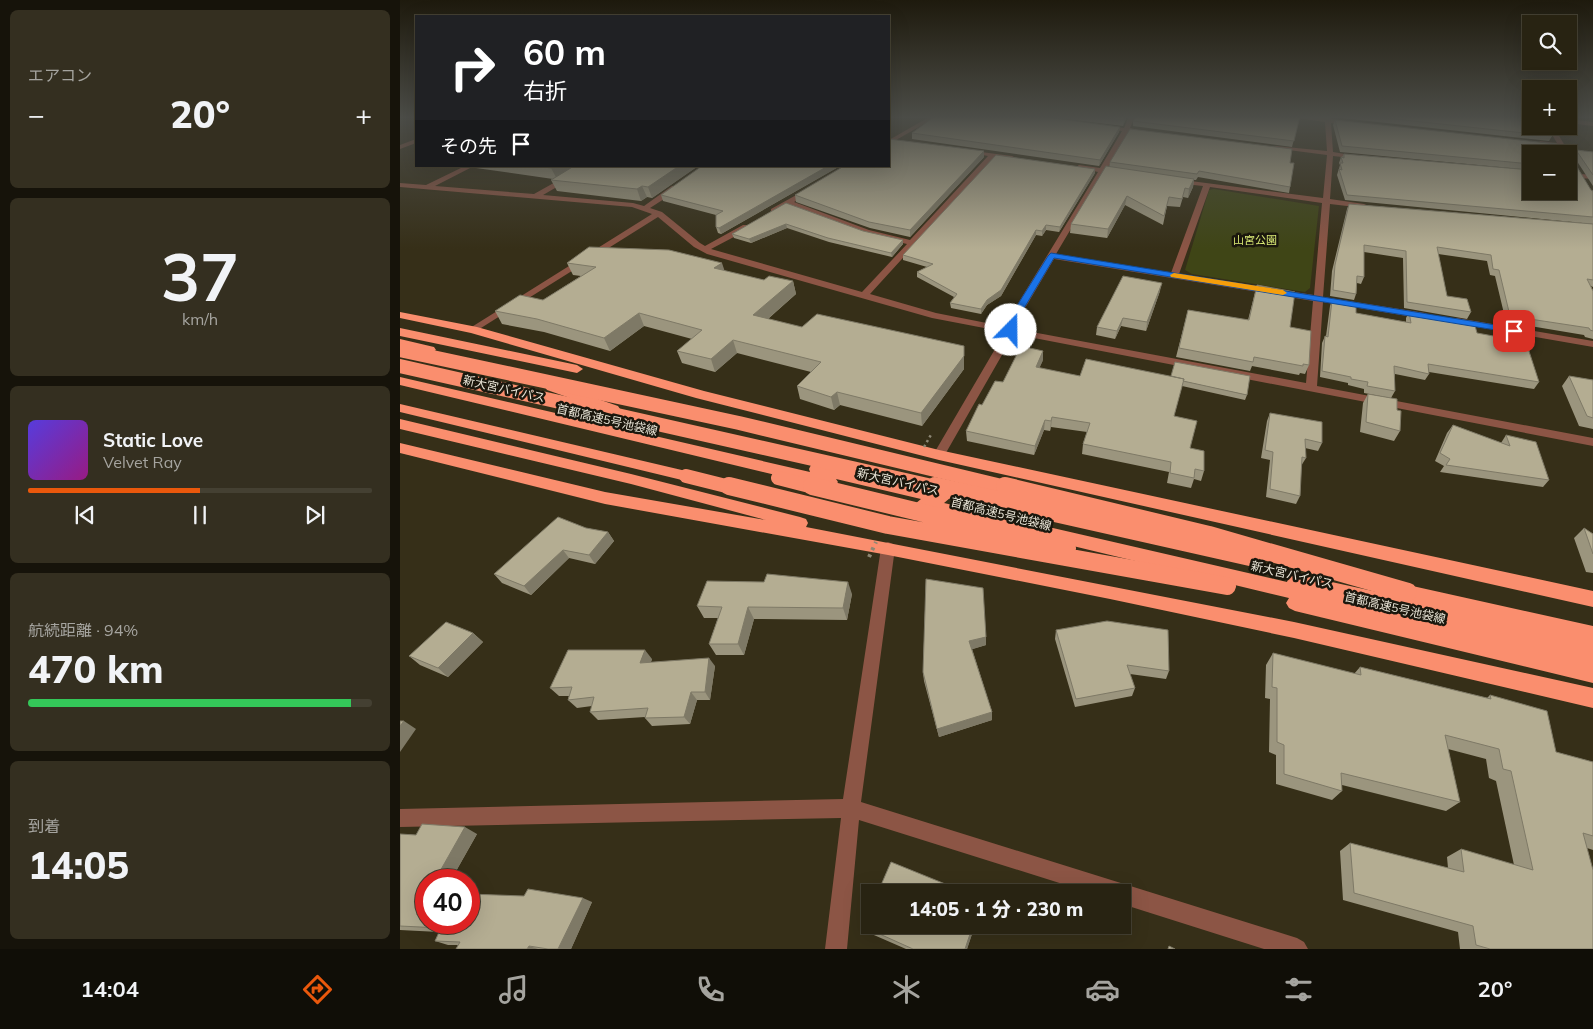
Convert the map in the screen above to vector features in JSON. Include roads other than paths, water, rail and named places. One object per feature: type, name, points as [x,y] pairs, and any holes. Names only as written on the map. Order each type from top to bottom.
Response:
[{"type":"highway","points":[[400,316],[473,330],[701,395],[938,455],[1593,598]]},
{"type":"highway","points":[[400,332],[701,395]]},
{"type":"highway","points":[[400,343],[491,364],[697,441]]},
{"type":"highway","points":[[400,350],[739,424],[1209,535],[1408,592]]},
{"type":"highway","name":"首都高速5号池袋線","points":[[400,366],[1593,634]]},
{"type":"highway","name":"新大宮バイパス","points":[[400,373],[1287,580],[1593,648]]},
{"type":"highway","name":"新大宮バイパス","points":[[400,382],[1593,662]]},
{"type":"highway","name":"首都高速5号池袋線","points":[[400,390],[1593,674]]},
{"type":"highway","points":[[400,408],[888,525],[1227,586]]},
{"type":"highway","points":[[400,424],[631,479],[888,548]]},
{"type":"highway","points":[[400,448],[605,498],[888,548],[1294,630],[1593,698]]},
{"type":"street","points":[[864,296],[987,160]]},
{"type":"street","points":[[938,455],[1011,330],[1013,320],[1108,160]]},
{"type":"street","points":[[1311,388],[1329,160]]},
{"type":"street","points":[[1075,166],[1131,174]]},
{"type":"street","points":[[426,187],[469,167]]},
{"type":"street","points":[[536,196],[588,167]]},
{"type":"street","points":[[1577,170],[1593,177]]},
{"type":"street","points":[[1169,180],[1326,203],[1376,207]]},
{"type":"street","points":[[646,208],[684,182]]},
{"type":"street","points":[[400,184],[618,203],[646,208],[659,214],[704,250],[935,316],[1593,442]]},
{"type":"street","points":[[763,217],[818,185]]},
{"type":"street","points":[[1174,275],[1207,185]]},
{"type":"street","points":[[788,203],[867,232],[913,242]]},
{"type":"street","points":[[473,330],[646,220],[659,214]]},
{"type":"street","points":[[704,250],[754,222]]},
{"type":"street","points":[[1051,256],[1593,344]]},
{"type":"street","points":[[836,949],[851,808],[888,548]]},
{"type":"street","points":[[400,818],[851,808],[1093,884]]},
{"type":"street","points":[[1131,897],[1297,949]]},
{"type":"park label","name":"山宮公園","points":[[1255,240]]}]
